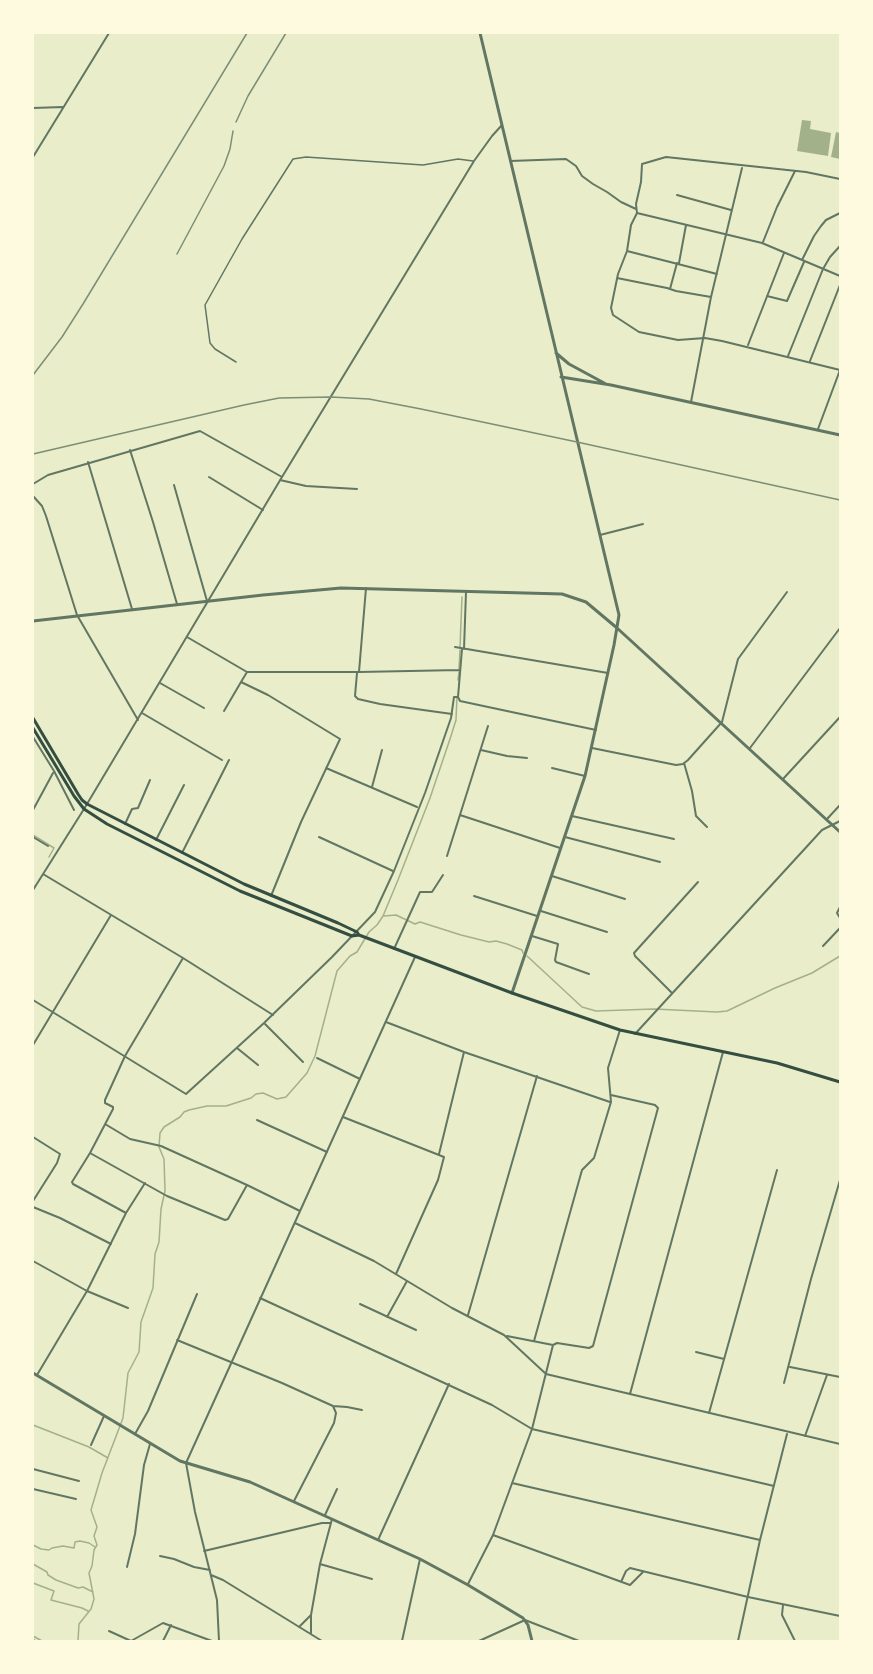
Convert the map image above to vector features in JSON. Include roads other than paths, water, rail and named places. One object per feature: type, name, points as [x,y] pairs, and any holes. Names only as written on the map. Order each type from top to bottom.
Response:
[{"type":"main road","points":[[33,720],[78,794],[87,804],[243,884],[368,939],[512,993],[620,1030],[777,1063],[840,1082]]},
{"type":"main road","points":[[33,728],[84,809],[108,824],[240,891],[352,936],[359,934]]},
{"type":"main road","points":[[240,891],[243,884]]},
{"type":"street","points":[[33,158],[109,33]]},
{"type":"street","points":[[480,33],[619,615],[585,776],[512,993]]},
{"type":"street","points":[[33,108],[64,107]]},
{"type":"street","points":[[33,890],[138,720],[474,161],[502,125]]},
{"type":"street","points":[[818,430],[840,370],[747,346],[705,338],[678,340],[639,332],[611,312],[613,292],[627,251],[631,225],[636,211],[642,164],[666,157],[795,171],[840,179]]},
{"type":"street","points":[[510,160],[569,160],[592,184],[636,211],[762,243],[840,276]]},
{"type":"street","points":[[691,402],[711,297],[742,166]]},
{"type":"street","points":[[762,243],[795,171]]},
{"type":"street","points":[[677,195],[731,210]]},
{"type":"street","points":[[767,296],[785,301],[789,299],[814,236],[826,220],[840,213]]},
{"type":"street","points":[[670,289],[686,225]]},
{"type":"street","points":[[788,356],[823,269],[840,246]]},
{"type":"street","points":[[627,251],[717,274]]},
{"type":"street","points":[[747,346],[784,253]]},
{"type":"street","points":[[617,278],[711,297]]},
{"type":"street","points":[[810,362],[840,285]]},
{"type":"street","points":[[555,352],[576,368],[611,386]]},
{"type":"street","points":[[561,377],[691,402],[840,435]]},
{"type":"street","points":[[33,484],[48,475],[88,462],[200,431],[281,479],[306,486],[357,489]]},
{"type":"street","points":[[130,450],[177,604]]},
{"type":"street","points":[[88,462],[132,609]]},
{"type":"street","points":[[209,477],[263,510]]},
{"type":"street","points":[[174,485],[208,601]]},
{"type":"street","points":[[33,496],[42,506],[46,516],[77,615],[138,720]]},
{"type":"street","points":[[600,535],[643,524]]},
{"type":"street","points":[[366,588],[355,696],[358,699],[380,704],[452,714]]},
{"type":"street","points":[[33,621],[314,589],[366,588],[562,594],[586,602],[618,628],[840,832]]},
{"type":"street","points":[[359,934],[375,912],[393,871],[419,808],[452,714],[456,697],[466,591]]},
{"type":"street","points":[[592,748],[673,764],[684,763],[722,722],[738,659],[787,592]]},
{"type":"street","points":[[750,748],[840,628]]},
{"type":"street","points":[[188,637],[247,672],[458,670]]},
{"type":"street","points":[[460,648],[608,673]]},
{"type":"street","points":[[224,711],[247,672]]},
{"type":"street","points":[[241,682],[268,695],[337,736],[340,741],[301,822],[271,896]]},
{"type":"street","points":[[160,683],[204,708]]},
{"type":"street","points":[[456,697],[462,702],[596,730]]},
{"type":"street","points":[[142,713],[222,760]]},
{"type":"street","points":[[783,779],[840,717]]},
{"type":"street","points":[[447,856],[488,726]]},
{"type":"street","points":[[33,737],[74,810]]},
{"type":"street","points":[[372,787],[382,750]]},
{"type":"street","points":[[481,750],[527,758]]},
{"type":"street","points":[[182,853],[229,760]]},
{"type":"street","points":[[684,763],[692,790],[696,816],[707,827]]},
{"type":"street","points":[[326,768],[419,808]]},
{"type":"street","points":[[552,768],[585,776]]},
{"type":"street","points":[[33,809],[54,771]]},
{"type":"street","points":[[125,824],[132,809],[138,808],[150,780]]},
{"type":"street","points":[[156,840],[184,785]]},
{"type":"street","points":[[827,819],[840,805]]},
{"type":"street","points":[[460,815],[561,848]]},
{"type":"street","points":[[572,816],[674,839]]},
{"type":"street","points":[[635,1034],[822,830],[840,821]]},
{"type":"street","points":[[33,837],[48,846]]},
{"type":"street","points":[[319,837],[393,871]]},
{"type":"street","points":[[565,837],[660,862]]},
{"type":"street","points":[[43,874],[273,1015]]},
{"type":"street","points":[[394,949],[420,892],[432,892],[443,875]]},
{"type":"street","points":[[552,876],[625,899]]},
{"type":"street","points":[[672,993],[635,956],[634,952],[698,882]]},
{"type":"street","points":[[474,896],[538,917]]},
{"type":"street","points":[[840,908],[837,913],[840,918]]},
{"type":"street","points":[[540,911],[607,932]]},
{"type":"street","points":[[33,1046],[111,915]]},
{"type":"street","points":[[823,946],[840,928]]},
{"type":"street","points":[[33,1000],[186,1094],[273,1015],[352,936]]},
{"type":"street","points":[[532,936],[559,945],[556,962],[589,974]]},
{"type":"street","points":[[219,1641],[217,1600],[204,1551],[186,1463],[415,957]]},
{"type":"street","points":[[126,1213],[72,1184],[72,1181],[90,1153],[113,1108],[104,1102],[111,1084],[183,958]]},
{"type":"street","points":[[386,1022],[464,1052],[611,1102]]},
{"type":"street","points":[[264,1023],[303,1062]]},
{"type":"street","points":[[534,1342],[582,1170],[594,1158],[611,1102],[608,1068],[620,1030]]},
{"type":"street","points":[[237,1047],[258,1065]]},
{"type":"street","points":[[439,1154],[464,1052]]},
{"type":"street","points":[[630,1395],[723,1052]]},
{"type":"street","points":[[317,1058],[360,1078]]},
{"type":"street","points":[[468,1315],[537,1076]]},
{"type":"street","points":[[504,1335],[553,1345],[557,1343],[589,1348],[593,1346],[658,1108],[655,1105],[611,1095]]},
{"type":"street","points":[[343,1117],[439,1154],[444,1158],[438,1180],[396,1274]]},
{"type":"street","points":[[257,1120],[327,1152]]},
{"type":"street","points":[[105,1124],[130,1139],[161,1146],[300,1211]]},
{"type":"street","points":[[33,1137],[60,1154],[33,1201]]},
{"type":"street","points":[[90,1153],[166,1196],[226,1220],[247,1185]]},
{"type":"street","points":[[709,1413],[777,1170]]},
{"type":"street","points":[[784,1383],[810,1279],[840,1180]]},
{"type":"street","points":[[145,1183],[126,1213],[87,1291],[35,1374],[173,1458],[250,1482],[294,1501],[325,1515],[331,1521],[420,1559],[525,1620],[579,1641]]},
{"type":"street","points":[[33,1208],[60,1218],[111,1244]]},
{"type":"street","points":[[295,1223],[374,1261],[452,1308],[504,1335],[546,1374],[840,1444]]},
{"type":"street","points":[[33,1261],[87,1291],[128,1308]]},
{"type":"street","points":[[387,1317],[407,1281]]},
{"type":"street","points":[[135,1434],[148,1411],[197,1294]]},
{"type":"street","points":[[260,1298],[492,1405],[532,1429],[774,1486]]},
{"type":"street","points":[[360,1304],[416,1330]]},
{"type":"street","points":[[177,1340],[333,1406],[362,1410]]},
{"type":"street","points":[[468,1585],[493,1535],[532,1429],[553,1345]]},
{"type":"street","points":[[696,1352],[724,1359]]},
{"type":"street","points":[[789,1366],[840,1377]]},
{"type":"street","points":[[805,1436],[827,1375]]},
{"type":"street","points":[[378,1540],[448,1384]]},
{"type":"street","points":[[294,1501],[334,1423],[336,1413],[333,1406]]},
{"type":"street","points":[[91,1445],[104,1416]]},
{"type":"street","points":[[738,1641],[760,1540],[788,1432]]},
{"type":"street","points":[[127,1567],[135,1534],[144,1465],[150,1444]]},
{"type":"street","points":[[33,1469],[79,1481]]},
{"type":"street","points":[[512,1483],[760,1540]]},
{"type":"street","points":[[33,1489],[76,1499]]},
{"type":"street","points":[[325,1515],[337,1489]]},
{"type":"street","points":[[204,1551],[331,1521]]},
{"type":"street","points":[[311,1634],[311,1615],[331,1521]]},
{"type":"street","points":[[493,1535],[631,1585],[643,1572]]},
{"type":"street","points":[[160,1556],[210,1570]]},
{"type":"street","points":[[402,1641],[420,1559]]},
{"type":"street","points":[[321,1564],[372,1579]]},
{"type":"street","points":[[621,1582],[627,1569],[840,1616]]},
{"type":"street","points":[[211,1575],[223,1580],[322,1641]]},
{"type":"street","points":[[783,1604],[782,1614],[795,1641]]},
{"type":"street","points":[[299,1627],[311,1615]]},
{"type":"street","points":[[478,1641],[525,1620]]},
{"type":"street","points":[[525,1620],[532,1641]]},
{"type":"street","points":[[109,1631],[129,1641],[164,1623],[212,1641]]},
{"type":"street","points":[[164,1641],[171,1625]]},
{"type":"lane","points":[[236,362],[212,346],[205,305],[242,239],[291,160],[306,157],[423,165],[458,159],[474,161]]},
{"type":"waterway","points":[[460,647],[462,597]]},
{"type":"waterway","points":[[459,669],[460,650]]},
{"type":"waterway","points":[[458,680],[459,672]]},
{"type":"waterway","points":[[78,1641],[79,1624],[91,1609],[94,1599],[89,1573],[97,1545],[94,1536],[97,1527],[91,1510],[123,1418],[128,1373],[139,1352],[141,1322],[153,1288],[155,1254],[159,1242],[161,1209],[165,1191],[164,1159],[159,1147],[160,1133],[164,1127],[189,1110],[207,1106],[226,1106],[263,1093],[277,1099],[286,1097],[307,1073],[315,1056],[337,971],[350,956],[357,952],[369,932],[377,925],[398,880],[450,739],[456,720],[457,697]]},
{"type":"waterway","points":[[33,835],[54,848],[49,857]]},
{"type":"waterway","points":[[384,916],[396,915],[415,924],[420,922],[461,935],[489,942],[496,941],[522,950],[523,953]]},
{"type":"waterway","points":[[527,956],[582,1007],[596,1011],[654,1009],[717,1012],[727,1011],[812,973],[840,956]]},
{"type":"waterway","points":[[33,1425],[89,1447],[108,1458]]},
{"type":"waterway","points":[[33,1545],[49,1550],[63,1546],[74,1548],[75,1542],[80,1541],[95,1547]]},
{"type":"waterway","points":[[33,1564],[56,1580],[93,1592]]},
{"type":"waterway","points":[[33,1583],[54,1591],[51,1600],[88,1611]]},
{"type":"waterway","points":[[33,1636],[42,1641]]},
{"type":"railway","points":[[33,375],[62,337],[83,304],[247,33]]},
{"type":"railway","points":[[236,122],[248,96],[286,33]]},
{"type":"railway","points":[[177,254],[224,166],[233,131]]},
{"type":"railway","points":[[33,454],[279,398],[369,399],[840,500]]}]
